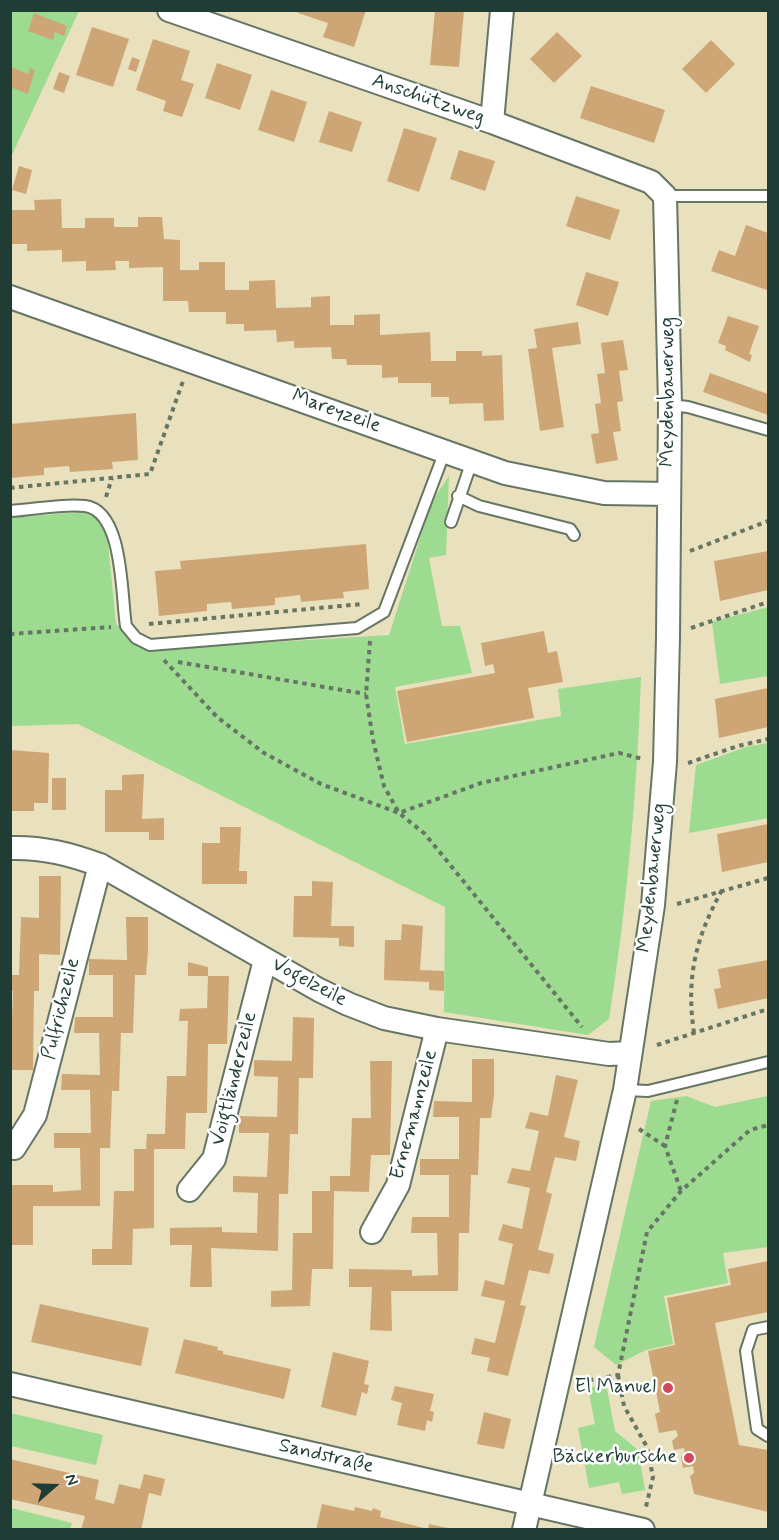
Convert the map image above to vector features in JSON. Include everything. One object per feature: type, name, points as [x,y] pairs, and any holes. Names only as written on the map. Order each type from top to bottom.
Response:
[{"type":"street","name":"Anschützweg","points":[[169,10],[492,122],[651,182],[666,205]]},
{"type":"street","points":[[492,122],[502,10]]},
{"type":"street","name":"Meydenbauerweg","points":[[524,1530],[625,1090],[653,905],[665,762],[670,405],[666,205]]},
{"type":"street","name":"Mareyzeile","points":[[10,297],[505,474],[604,493],[669,494]]},
{"type":"street","name":"Vogelzeile","points":[[10,848],[34,847],[64,852],[99,865],[265,960],[348,1004],[384,1018],[437,1029],[609,1054],[630,1053]]},
{"type":"street","name":"Pulfrichzeile","points":[[14,1148],[35,1115],[99,865]]},
{"type":"street","name":"Voigtländerzeile","points":[[189,1190],[214,1159],[265,960]]},
{"type":"street","name":"Ernemannzeile","points":[[372,1232],[398,1185],[437,1029]]},
{"type":"street","name":"Sandstraße","points":[[10,1384],[530,1504],[644,1522]]},
{"type":"lane","points":[[666,205],[768,196]]},
{"type":"lane","points":[[670,405],[688,407],[768,430]]},
{"type":"lane","points":[[10,511],[86,506],[101,514],[114,532],[126,626],[135,638],[150,645],[357,628],[384,612],[446,452]]},
{"type":"lane","points":[[451,522],[458,496],[472,461]]},
{"type":"lane","points":[[458,496],[479,506],[570,529],[574,535]]},
{"type":"lane","points":[[625,1090],[648,1091],[768,1062]]},
{"type":"lane","points":[[768,1327],[753,1330],[746,1351],[757,1429],[768,1436]]},
{"type":"path","points":[[10,488],[150,474],[183,380]]},
{"type":"path","points":[[690,551],[768,521]]},
{"type":"path","points":[[10,634],[126,626],[378,602],[371,621],[366,694],[373,740],[384,786],[399,813]]},
{"type":"path","points":[[691,628],[768,602]]},
{"type":"path","points":[[111,627],[114,635]]},
{"type":"path","points":[[366,694],[162,659],[217,717],[264,753],[321,784],[399,813],[425,834],[588,1035]]},
{"type":"path","points":[[688,763],[738,746],[768,739]]},
{"type":"path","points":[[399,813],[441,795],[481,783],[619,753],[644,759]]},
{"type":"path","points":[[676,904],[768,878]]},
{"type":"path","points":[[694,1034],[689,998],[693,964],[709,914],[722,890]]},
{"type":"path","points":[[657,1045],[768,1009]]},
{"type":"path","points":[[681,1191],[665,1146],[682,1082]]},
{"type":"path","points":[[644,1522],[653,1477],[647,1447],[624,1406],[618,1375],[647,1232],[681,1191],[750,1130],[768,1125]]},
{"type":"path","points":[[639,1129],[665,1146]]},
{"type":"path","points":[[580,1383],[618,1375]]},
{"type":"green space","points":[[11,11],[79,11],[11,157]]},
{"type":"green space","points":[[449,476],[446,555],[429,558],[442,626],[460,626],[472,673],[395,687],[405,744],[561,716],[558,689],[641,677],[630,848],[609,1019],[588,1035],[444,1012],[445,907],[78,724],[11,726],[10,518],[81,512],[96,518],[107,532],[116,624],[145,650],[389,635],[432,501]]},
{"type":"green space","points":[[768,607],[768,676],[720,684],[712,622]]},
{"type":"green space","points":[[768,743],[768,818],[689,833],[696,765],[746,747]]},
{"type":"green space","points":[[686,1096],[715,1107],[768,1096],[768,1247],[723,1253],[728,1283],[664,1296],[673,1344],[646,1350],[616,1365],[594,1347],[651,1101]]},
{"type":"green space","points":[[606,1384],[615,1431],[638,1450],[645,1490],[622,1494],[619,1482],[589,1488],[578,1428],[595,1424],[588,1388]]},
{"type":"green space","points":[[11,1413],[103,1435],[96,1465],[11,1446]]},
{"type":"green space","points":[[11,1508],[72,1523],[70,1529],[11,1529]]},
{"type":"building","points":[[299,10],[366,10],[354,47],[323,37],[328,23],[298,13]]},
{"type":"building","points":[[435,10],[464,10],[459,67],[430,65]]},
{"type":"building","points":[[34,13],[67,26],[64,36],[55,32],[53,40],[28,31]]},
{"type":"building","points":[[92,27],[129,39],[113,87],[76,75]]},
{"type":"building","points":[[557,32],[582,56],[554,83],[530,59]]},
{"type":"building","points":[[153,39],[190,51],[181,80],[194,84],[182,117],[163,111],[166,101],[136,90]]},
{"type":"building","points":[[711,40],[735,64],[706,93],[682,69]]},
{"type":"building","points":[[132,57],[140,60],[136,72],[128,69]]},
{"type":"building","points":[[217,63],[252,75],[240,110],[205,98]]},
{"type":"building","points":[[11,67],[28,74],[30,68],[35,70],[28,94],[10,87]]},
{"type":"building","points":[[59,72],[70,76],[64,93],[53,89]]},
{"type":"building","points":[[591,86],[665,110],[654,143],[580,118]]},
{"type":"building","points":[[271,90],[307,102],[294,142],[258,130]]},
{"type":"building","points":[[329,111],[362,122],[352,152],[319,142]]},
{"type":"building","points":[[404,128],[437,138],[419,192],[387,181]]},
{"type":"building","points":[[459,150],[495,161],[485,191],[450,179]]},
{"type":"building","points":[[19,166],[32,170],[26,194],[12,190]]},
{"type":"building","points":[[576,196],[620,210],[610,240],[566,226]]},
{"type":"building","points":[[61,199],[62,228],[85,228],[85,218],[114,218],[114,227],[138,227],[138,217],[162,217],[164,239],[180,240],[180,270],[199,270],[199,262],[225,262],[225,290],[249,290],[249,281],[275,280],[276,308],[311,307],[311,297],[330,296],[330,325],[354,325],[354,315],[380,314],[380,335],[430,332],[431,361],[456,361],[456,351],[482,351],[482,356],[502,355],[504,420],[484,421],[483,403],[449,404],[449,397],[431,397],[431,383],[398,383],[398,377],[382,378],[382,365],[347,365],[346,359],[332,359],[331,347],[294,348],[294,341],[277,342],[276,330],[244,331],[244,324],[226,324],[226,312],[189,312],[188,301],[163,301],[163,267],[129,268],[129,261],[115,261],[116,270],[86,271],[86,261],[62,262],[62,250],[27,251],[27,244],[12,244],[11,210],[35,210],[34,200]]},
{"type":"building","points":[[746,225],[768,233],[767,290],[711,271],[719,250],[735,256]]},
{"type":"building","points":[[586,272],[619,282],[608,316],[576,305]]},
{"type":"building","points":[[728,316],[759,326],[749,354],[752,355],[750,362],[725,350],[726,346],[718,343]]},
{"type":"building","points":[[578,322],[581,344],[552,348],[564,427],[540,431],[528,349],[537,348],[534,329]]},
{"type":"building","points":[[623,340],[628,370],[619,371],[623,401],[617,402],[621,431],[613,432],[618,460],[596,464],[591,434],[599,433],[595,404],[601,403],[597,374],[605,373],[601,343]]},
{"type":"building","points":[[710,373],[768,394],[768,415],[703,392]]},
{"type":"building","points":[[136,413],[138,460],[112,462],[113,469],[70,472],[69,466],[44,468],[44,475],[10,478],[10,424]]},
{"type":"building","points":[[366,544],[369,589],[343,592],[344,598],[301,602],[300,595],[275,598],[275,605],[232,609],[231,602],[207,604],[207,611],[159,616],[155,571],[181,569],[180,561]]},
{"type":"building","points":[[768,551],[768,590],[720,601],[714,561]]},
{"type":"building","points":[[544,631],[548,653],[557,651],[563,682],[528,688],[534,718],[407,742],[397,691],[495,673],[493,664],[485,666],[481,643]]},
{"type":"building","points":[[768,688],[768,727],[719,738],[715,699]]},
{"type":"building","points":[[10,750],[49,753],[48,803],[34,803],[34,811],[10,811]]},
{"type":"building","points":[[144,774],[142,819],[164,818],[164,840],[149,840],[149,832],[105,832],[105,790],[122,790],[122,775]]},
{"type":"building","points":[[52,778],[66,778],[66,810],[52,810]]},
{"type":"building","points":[[768,824],[768,862],[722,872],[717,834]]},
{"type":"building","points":[[220,827],[241,827],[239,871],[247,871],[247,884],[202,884],[202,843],[220,843]]},
{"type":"building","points":[[39,876],[61,876],[60,955],[39,954],[39,991],[34,991],[33,1070],[10,1070],[13,991],[10,991],[10,975],[19,975],[21,917],[39,918]]},
{"type":"building","points":[[312,881],[333,882],[331,926],[354,926],[354,947],[339,946],[339,938],[293,937],[294,896],[312,896]]},
{"type":"building","points":[[126,917],[148,917],[146,975],[135,975],[133,1033],[121,1033],[119,1091],[112,1091],[110,1148],[100,1148],[100,1206],[33,1206],[33,1245],[11,1245],[10,1185],[53,1185],[53,1192],[81,1190],[80,1148],[54,1148],[54,1133],[91,1133],[90,1090],[61,1090],[62,1074],[100,1075],[99,1033],[74,1033],[75,1017],[113,1017],[113,975],[89,975],[89,959],[127,960]]},
{"type":"building","points":[[402,924],[423,926],[420,970],[444,971],[444,991],[429,990],[429,982],[384,980],[385,940],[401,940]]},
{"type":"building","points":[[768,960],[768,998],[718,1009],[714,989],[721,988],[718,969]]},
{"type":"building","points":[[188,962],[208,967],[208,976],[188,976]]},
{"type":"building","points":[[208,976],[229,976],[227,1044],[208,1044],[207,1113],[186,1113],[185,1149],[154,1149],[154,1228],[133,1229],[132,1265],[92,1265],[92,1249],[112,1249],[114,1191],[134,1191],[134,1149],[146,1149],[147,1134],[165,1134],[167,1076],[186,1076],[188,1021],[179,1021],[180,1009],[207,1008]]},
{"type":"building","points":[[293,1017],[314,1018],[313,1078],[299,1078],[298,1134],[290,1134],[288,1194],[279,1194],[278,1251],[211,1248],[212,1287],[190,1287],[192,1245],[170,1245],[170,1228],[222,1227],[222,1232],[257,1233],[258,1193],[233,1192],[233,1176],[267,1177],[269,1133],[239,1133],[239,1116],[277,1117],[278,1077],[254,1076],[254,1060],[292,1061]]},
{"type":"building","points":[[472,1059],[494,1059],[494,1095],[491,1118],[480,1118],[478,1175],[471,1175],[469,1233],[459,1233],[458,1291],[391,1291],[392,1331],[370,1330],[372,1287],[349,1287],[349,1269],[412,1270],[412,1276],[438,1275],[437,1233],[411,1233],[412,1217],[449,1217],[449,1175],[420,1175],[420,1159],[459,1159],[459,1117],[433,1117],[434,1101],[472,1102]]},
{"type":"building","points":[[370,1061],[392,1061],[390,1155],[371,1155],[369,1192],[334,1191],[333,1269],[312,1269],[310,1306],[271,1307],[271,1291],[292,1290],[293,1233],[312,1233],[312,1191],[330,1191],[330,1176],[350,1176],[352,1118],[371,1118]]},
{"type":"building","points":[[556,1075],[578,1080],[564,1137],[580,1141],[576,1161],[555,1157],[546,1192],[552,1194],[538,1250],[554,1254],[552,1264],[549,1274],[529,1270],[520,1305],[526,1306],[508,1376],[487,1371],[490,1358],[471,1354],[475,1338],[495,1343],[505,1301],[481,1296],[485,1280],[504,1285],[513,1244],[498,1240],[503,1224],[522,1229],[530,1188],[507,1183],[512,1168],[530,1171],[539,1131],[525,1128],[530,1112],[548,1116]]},
{"type":"building","points":[[768,1261],[768,1312],[715,1323],[739,1445],[768,1450],[768,1512],[694,1494],[690,1476],[694,1473],[693,1466],[683,1468],[681,1457],[685,1454],[684,1448],[674,1450],[672,1441],[678,1436],[676,1430],[659,1433],[655,1414],[660,1412],[648,1351],[675,1345],[667,1298],[731,1285],[728,1269]]},
{"type":"building","points":[[40,1304],[149,1328],[141,1366],[31,1342]]},
{"type":"building","points":[[184,1339],[218,1347],[217,1350],[223,1351],[223,1354],[291,1369],[284,1399],[175,1373]]},
{"type":"building","points":[[333,1352],[369,1361],[364,1384],[369,1385],[367,1394],[362,1392],[356,1416],[321,1407]]},
{"type":"building","points":[[395,1386],[434,1394],[430,1411],[434,1412],[432,1422],[427,1420],[425,1431],[397,1425],[402,1403],[391,1400]]},
{"type":"building","points":[[484,1412],[511,1419],[504,1449],[477,1444]]},
{"type":"building","points":[[10,1459],[99,1480],[95,1499],[114,1504],[119,1484],[140,1489],[144,1474],[165,1479],[161,1496],[149,1493],[141,1530],[81,1530],[85,1516],[10,1499]]},
{"type":"building","points":[[322,1504],[354,1511],[355,1507],[372,1511],[373,1508],[381,1511],[380,1517],[428,1529],[429,1524],[457,1530],[316,1530]]},
{"type":"place","name":"El Manuel","points":[[668,1388]]},
{"type":"place","name":"Bäckerbursche","points":[[689,1458]]}]
